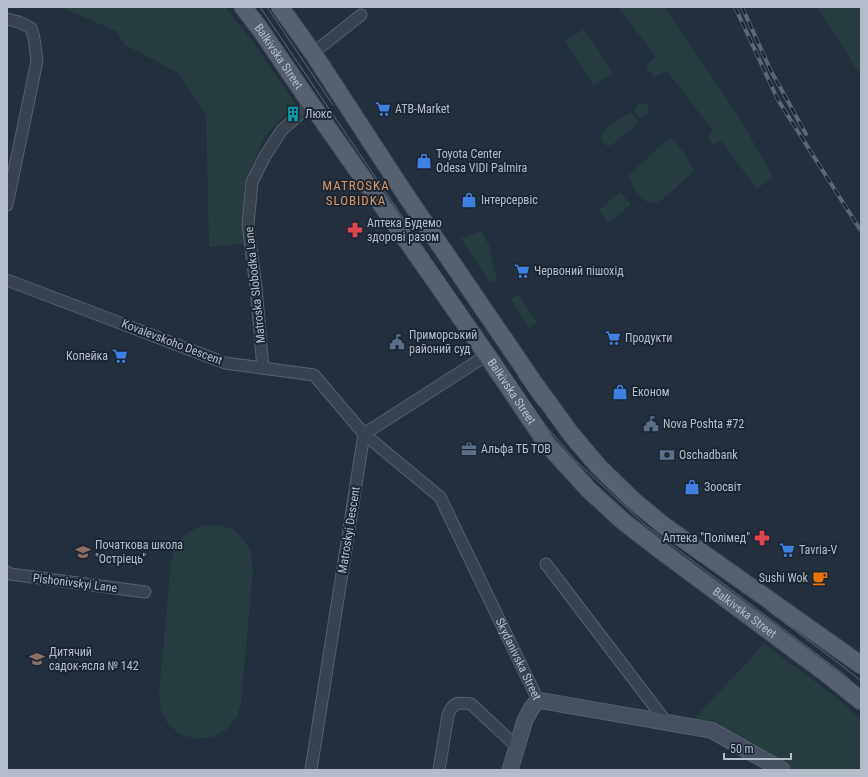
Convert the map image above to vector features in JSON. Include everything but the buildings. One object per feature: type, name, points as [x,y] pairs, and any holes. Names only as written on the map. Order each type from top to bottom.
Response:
[{"type":"main road","name":"Balkivska Street","points":[[243,7],[260,29],[487,355],[547,444],[589,490],[624,522],[825,672],[861,701]]},
{"type":"main road","name":"Balkivska Street","points":[[280,7],[313,53],[405,194],[530,377],[570,434],[599,467],[634,501],[663,525],[861,665]]},
{"type":"street","points":[[313,53],[362,15]]},
{"type":"street","points":[[7,19],[19,22],[31,28],[37,60],[7,205]]},
{"type":"street","name":"Matroska Slobodka Lane","points":[[263,368],[256,288],[248,225],[252,182],[265,156],[282,130],[311,104]]},
{"type":"street","name":"Kovalevskoho Descent","points":[[7,280],[225,362],[314,375],[364,434]]},
{"type":"street","points":[[364,434],[487,355]]},
{"type":"street","name":"Skydanivska Street","points":[[364,434],[440,496],[538,700],[711,730],[782,770]]},
{"type":"street","name":"Matroskyi Descent","points":[[311,770],[364,434]]},
{"type":"street","points":[[546,564],[667,723]]},
{"type":"street","name":"Pishonivskyi Lane","points":[[7,572],[10,574],[144,592]]},
{"type":"street","points":[[510,770],[525,720],[538,700]]},
{"type":"street","points":[[439,770],[448,715],[455,704],[471,704],[517,747]]},
{"type":"green space","points":[[61,7],[225,7],[253,42],[297,106],[284,116],[265,136],[245,182],[243,244],[209,247],[206,115],[177,72],[125,45],[116,31]]},
{"type":"green space","points":[[618,7],[665,7],[738,116],[773,176],[757,189],[721,141],[712,145],[707,137],[713,131],[667,71],[654,78],[646,66],[656,57]]},
{"type":"green space","points":[[817,7],[861,7],[861,73],[856,69]]},
{"type":"green space","points":[[584,29],[613,73],[594,85],[565,41]]},
{"type":"green space","points":[[639,103],[645,103],[649,107],[649,113],[645,117],[639,117],[635,113],[635,107]]},
{"type":"green space","points":[[632,113],[638,120],[637,124],[613,144],[608,146],[604,144],[601,136],[606,129]]},
{"type":"green space","points":[[671,139],[684,154],[694,171],[663,199],[656,203],[648,202],[643,199],[633,186],[629,175],[667,140]]},
{"type":"green space","points":[[620,192],[631,205],[608,223],[599,210]]},
{"type":"green space","points":[[482,231],[489,245],[497,280],[490,283],[461,238]]},
{"type":"green space","points":[[518,294],[537,322],[529,328],[511,299]]},
{"type":"green space","points":[[216,525],[232,529],[244,540],[251,553],[253,570],[241,702],[237,717],[226,730],[212,737],[196,739],[180,734],[168,724],[161,710],[159,694],[171,562],[175,546],[186,534],[200,526]]},
{"type":"green space","points":[[764,644],[836,697],[861,720],[861,770],[789,770],[695,718]]},
{"type":"tram line","points":[[260,7],[545,425],[575,460],[645,525],[842,673],[861,690]]},
{"type":"tram line","points":[[267,7],[333,105]]},
{"type":"tram line","points":[[519,377],[540,407]]},
{"type":"tram line","points":[[570,446],[649,520],[703,561]]},
{"type":"tram line","points":[[769,611],[861,681]]},
{"type":"railway","points":[[735,7],[778,100],[861,231]]},
{"type":"railway","points":[[742,7],[771,71],[806,134]]},
{"type":"place","name":"ATB-Market","points":[[383,109]]},
{"type":"place","name":"Люкс","points":[[293,114]]},
{"type":"place","name":"Toyota Center Odesa VIDI Palmira","points":[[424,161]]},
{"type":"place","name":"Інтерсервіс","points":[[469,200]]},
{"type":"place","name":"Аптека Будемо здорові разом","points":[[355,230]]},
{"type":"place","name":"Червоний пішохід","points":[[522,271]]},
{"type":"place","name":"Продукти","points":[[613,338]]},
{"type":"place","name":"Приморський районий суд","points":[[397,342]]},
{"type":"place","name":"Копейка","points":[[120,356]]},
{"type":"place","name":"Економ","points":[[620,392]]},
{"type":"place","name":"Nova Poshta #72","points":[[651,424]]},
{"type":"place","name":"Альфа ТБ ТОВ","points":[[469,449]]},
{"type":"place","name":"Oschadbank","points":[[667,455]]},
{"type":"place","name":"Зоосвіт","points":[[692,487]]},
{"type":"place","name":"Аптека \"Полімед\"","points":[[762,538]]},
{"type":"place","name":"Tavria-V","points":[[787,550]]},
{"type":"place","name":"Початкова школа \"Остріець\"","points":[[83,552]]},
{"type":"place","name":"Sushi Wok","points":[[820,578]]},
{"type":"place","name":"Дитячий садок-ясла № 142","points":[[37,659]]},
{"type":"district","name":"MATROSKA SLOBIDKA","points":[[356,192]]}]
